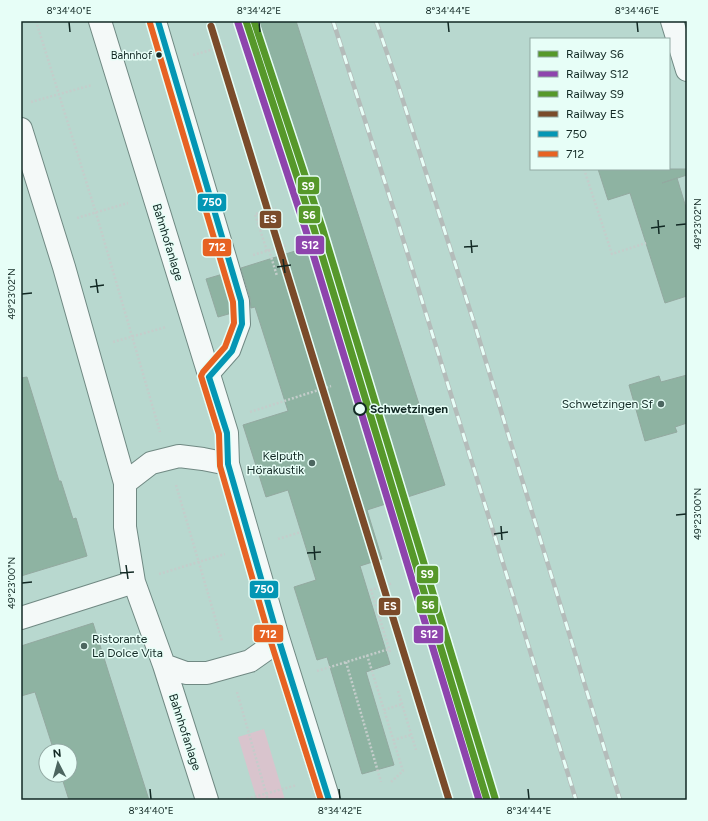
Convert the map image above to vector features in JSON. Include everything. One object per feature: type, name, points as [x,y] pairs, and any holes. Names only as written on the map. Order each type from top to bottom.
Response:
[{"type":"street","name":"Bahnhofanlage","points":[[100,21],[227,433],[228,464],[277,634],[329,800]]},
{"type":"street","points":[[672,21],[685,56]]},
{"type":"street","name":"Bahnhofanlage","points":[[21,129],[64,267],[125,483],[125,527],[134,582],[164,665],[207,800]]},
{"type":"street","points":[[125,483],[151,463],[179,456],[228,464]]},
{"type":"street","points":[[21,618],[134,582]]},
{"type":"street","points":[[164,665],[186,673],[207,673],[250,661],[268,649],[277,634]]},
{"type":"lane","points":[[158,21],[241,301],[242,324],[232,351],[209,377]]},
{"type":"path","points":[[36,21],[96,213],[268,800]]},
{"type":"path","points":[[187,57],[225,46]]},
{"type":"path","points":[[28,103],[118,77]]},
{"type":"path","points":[[584,170],[612,254],[646,243]]},
{"type":"path","points":[[51,226],[154,196]]},
{"type":"path","points":[[276,208],[255,214],[277,276]]},
{"type":"path","points":[[251,256],[287,245]]},
{"type":"path","points":[[88,350],[132,336],[192,320]]},
{"type":"path","points":[[223,420],[331,386]]},
{"type":"path","points":[[295,534],[301,532]]},
{"type":"path","points":[[134,582],[198,561],[252,546]]},
{"type":"path","points":[[291,679],[367,655],[390,651],[371,590],[393,583]]},
{"type":"path","points":[[367,655],[402,771],[391,782]]},
{"type":"path","points":[[346,662],[382,782]]},
{"type":"path","points":[[398,691],[416,750]]},
{"type":"path","points":[[384,710],[402,704]]},
{"type":"path","points":[[393,740],[411,735]]},
{"type":"path","points":[[243,800],[282,789]]},
{"type":"shaded area","points":[[264,729],[285,800],[257,800],[238,737]]},
{"type":"building","points":[[259,21],[296,21],[445,485],[367,510],[382,559],[360,566],[390,664],[366,672],[394,765],[362,774],[327,657],[317,660],[294,587],[316,580],[288,490],[266,497],[243,425],[288,411],[255,307],[251,308],[250,298],[241,268],[327,241]]},
{"type":"building","points":[[687,169],[687,175],[677,178],[687,211],[687,296],[665,303],[630,193],[608,200],[598,170]]},
{"type":"building","points":[[223,274],[232,303],[232,313],[218,317],[206,279]]},
{"type":"building","name":"Schwetzingen Sf","points":[[687,375],[687,423],[675,427],[677,432],[645,441],[629,385],[659,376],[661,382]]},
{"type":"building","points":[[27,377],[59,481],[61,481],[73,519],[76,518],[87,556],[21,576],[21,378]]},
{"type":"building","points":[[93,623],[149,800],[69,800],[64,783],[78,783],[78,743],[51,743],[35,692],[21,696],[21,646]]},
{"type":"railway","points":[[333,21],[399,226],[576,800]]},
{"type":"railway","points":[[376,21],[476,329],[620,800]]},
{"type":"rail line","name":"S6","points":[[246,21],[314,229],[487,800]]},
{"type":"rail line","name":"S9","points":[[254,21],[322,227],[495,798]]},
{"type":"rail line","name":"S12","points":[[238,23],[306,231],[479,800]]},
{"type":"rail line","name":"ES","points":[[211,26],[449,800]]},
{"type":"transit line","name":"750","points":[[158,21],[241,301],[242,324],[232,351],[209,377]]},
{"type":"transit line","name":"712","points":[[150,23],[233,302],[234,323],[225,347],[201,376],[219,434],[220,466],[269,636],[321,800]]},
{"type":"transit line","name":"750","points":[[209,377],[227,433],[228,464],[277,634],[329,800]]},
{"type":"place","name":"Bahnhof","points":[[159,55]]},
{"type":"place","name":"Schwetzingen Sf","points":[[661,404]]},
{"type":"place","name":"Schwetzingen","points":[[360,409]]},
{"type":"place","name":"Kelputh Hörakustik","points":[[312,463]]},
{"type":"place","name":"Ristorante La Dolce Vita","points":[[84,646]]}]
